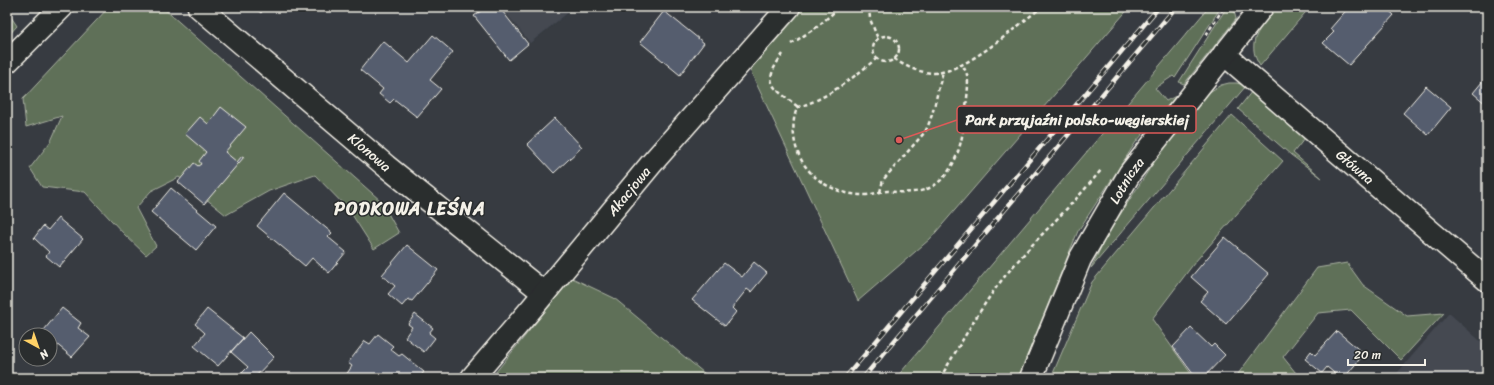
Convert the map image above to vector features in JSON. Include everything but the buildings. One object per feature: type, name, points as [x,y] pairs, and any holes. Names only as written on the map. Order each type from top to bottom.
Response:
[{"type":"street","points":[[7,62],[62,7]]},
{"type":"street","name":"Klonowa","points":[[199,7],[386,166],[544,293]]},
{"type":"street","name":"Akacjowa","points":[[472,378],[652,163],[789,7]]},
{"type":"street","name":"Lotnicza","points":[[1031,378],[1080,259],[1130,173],[1262,7]]},
{"type":"street","name":"Główna","points":[[1224,54],[1487,280]]},
{"type":"path","points":[[790,45],[817,27],[840,7]]},
{"type":"path","points":[[869,7],[870,19],[878,39]]},
{"type":"path","points":[[894,59],[910,68],[923,72],[943,72],[962,64],[979,54],[1042,7]]},
{"type":"path","points":[[887,36],[896,41],[899,51],[894,59],[885,62],[877,58],[874,46],[878,39],[887,36]]},
{"type":"path","points":[[786,50],[772,69],[771,80],[781,95],[798,107]]},
{"type":"path","points":[[798,107],[813,102],[834,89],[877,58]]},
{"type":"path","points":[[798,107],[794,120],[794,138],[802,163],[812,175],[831,188],[847,193],[863,195],[880,192],[912,192],[923,190],[938,182],[950,169],[959,151],[963,132],[968,78],[962,64]]},
{"type":"path","points":[[880,192],[883,180],[925,132],[930,123],[939,82],[943,72]]},
{"type":"path","points":[[940,378],[968,329],[998,285],[1056,218],[1090,185],[1104,168]]},
{"type":"shaded area","points":[[501,7],[575,7],[530,43]]},
{"type":"shaded area","points":[[1449,313],[1487,347],[1485,348],[1487,350],[1487,378],[1393,378]]},
{"type":"green space","points":[[109,7],[162,7],[381,201],[399,233],[374,249],[349,210],[315,175],[269,191],[226,215],[179,177],[151,191],[136,208],[156,246],[146,255],[85,192],[42,187],[30,168],[51,141],[62,116],[26,127],[23,99]]},
{"type":"green space","points":[[804,7],[1130,7],[930,239],[858,301],[750,70],[754,55]]},
{"type":"green space","points":[[1209,7],[1221,7],[1175,78],[1173,76],[1155,88],[1166,101],[1176,96],[1136,142],[1078,231],[1018,378],[896,378]]},
{"type":"green space","points":[[1227,7],[1233,7],[1236,19],[1184,84],[1179,82]]},
{"type":"green space","points":[[1277,7],[1310,7],[1260,66],[1254,49],[1254,41],[1261,27]]},
{"type":"green space","points":[[7,11],[17,26],[7,37]]},
{"type":"green space","points":[[1237,83],[1246,86],[1091,268],[1107,235],[1161,151],[1206,94],[1221,85]]},
{"type":"green space","points":[[1252,91],[1305,138],[1293,153],[1322,178],[1291,155],[1238,109]]},
{"type":"green space","points":[[1232,115],[1283,161],[1195,262],[1152,319],[1194,378],[1145,378],[1108,374],[1101,378],[1051,378],[1092,282]]},
{"type":"green space","points":[[1347,263],[1363,285],[1407,316],[1444,313],[1401,360],[1351,310],[1318,313],[1283,357],[1300,378],[1235,378],[1317,268]]},
{"type":"green space","points":[[572,278],[614,298],[710,378],[491,378]]},
{"type":"railway","points":[[845,378],[1159,7]]},
{"type":"railway","points":[[863,378],[1176,7]]},
{"type":"place","name":"Park przyjaźni polsko-węgierskiej","points":[[899,140]]},
{"type":"district","name":"PODKOWA LEŚNA","points":[[410,209]]}]
